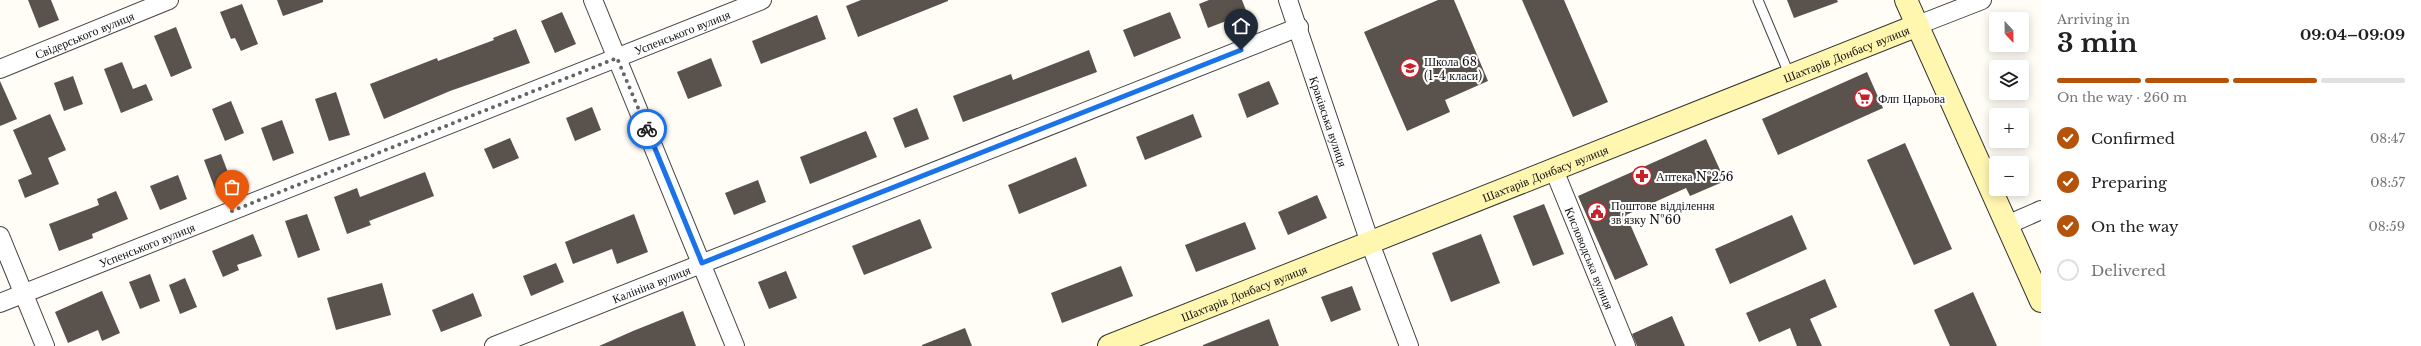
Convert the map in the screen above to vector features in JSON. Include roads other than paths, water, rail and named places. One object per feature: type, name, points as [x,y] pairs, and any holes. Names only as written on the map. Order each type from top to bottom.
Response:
[{"type":"street","name":"Свідерського вулиця","points":[[0,69],[169,0]]},
{"type":"street","points":[[593,0],[735,346]]},
{"type":"street","name":"Успенського вулиця","points":[[0,304],[762,0]]},
{"type":"street","name":"Краківська вулиця","points":[[1288,0],[1299,27],[1370,243],[1409,346]]},
{"type":"street","points":[[1906,0],[2041,301]]},
{"type":"street","name":"Шахтарів Донбасу вулиця","points":[[1109,346],[1982,0]]},
{"type":"street","name":"Калініна вулиця","points":[[494,346],[1299,27]]},
{"type":"street","name":"Кисловодська вулиця","points":[[1554,170],[1626,346]]},
{"type":"street","points":[[2007,224],[2041,210]]},
{"type":"street","points":[[0,236],[46,346]]},
{"type":"lane","points":[[1758,0],[1790,76]]},
{"type":"place","name":"Школа 68 (1-4 класи)","points":[[1410,68]]},
{"type":"place","name":"Флп Царьова","points":[[1864,98]]},
{"type":"place","name":"Аптека №256","points":[[1642,176]]},
{"type":"place","name":"Поштове відділення зв'язку №60","points":[[1597,212]]}]
